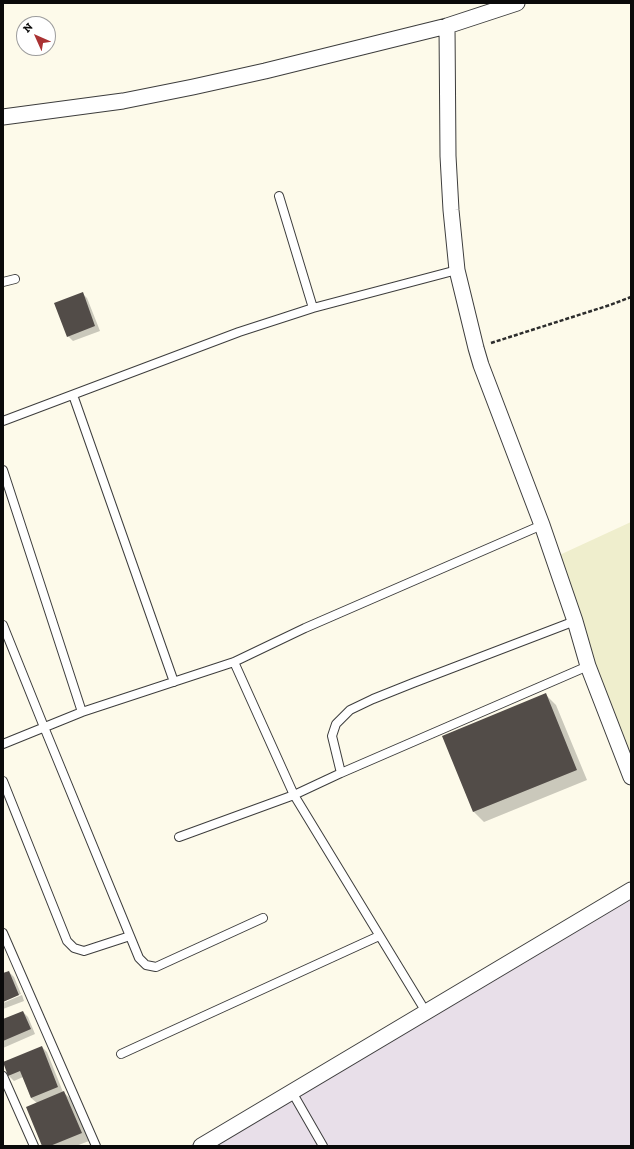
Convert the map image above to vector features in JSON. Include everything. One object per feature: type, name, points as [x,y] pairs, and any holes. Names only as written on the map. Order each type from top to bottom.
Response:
[{"type":"street","points":[[3,118],[123,101],[265,71],[447,26],[517,3]]},
{"type":"street","points":[[447,26],[450,210],[457,270],[476,348],[481,365],[542,525],[575,621],[588,666],[631,777]]},
{"type":"street","points":[[200,1146],[631,890]]},
{"type":"lane","points":[[279,196],[313,308]]},
{"type":"lane","points":[[3,421],[239,332],[313,308],[457,270]]},
{"type":"lane","points":[[3,282],[15,280]]},
{"type":"lane","points":[[73,395],[174,682]]},
{"type":"lane","points":[[3,470],[82,712]]},
{"type":"lane","points":[[3,744],[82,712],[234,662],[305,628],[542,525]]},
{"type":"lane","points":[[341,773],[332,736],[336,724],[350,710],[413,683],[575,621]]},
{"type":"lane","points":[[3,624],[139,958],[146,964],[156,967],[263,918]]},
{"type":"lane","points":[[234,662],[294,795],[426,1012]]},
{"type":"lane","points":[[179,837],[294,795],[341,773],[588,666]]},
{"type":"lane","points":[[3,781],[67,941],[74,948],[84,951],[130,936]]},
{"type":"lane","points":[[3,933],[96,1146]]},
{"type":"lane","points":[[121,1054],[380,936]]},
{"type":"lane","points":[[3,1076],[34,1146]]},
{"type":"lane","points":[[292,1092],[323,1146]]},
{"type":"path","points":[[476,348],[631,297]]},
{"type":"shaded area","points":[[631,890],[631,1146],[189,1146]]},
{"type":"green space","points":[[631,522],[631,777],[553,558]]},
{"type":"building","points":[[83,292],[95,326],[67,337],[54,303]]},
{"type":"building","points":[[546,693],[577,770],[473,812],[442,736]]},
{"type":"building","points":[[9,971],[19,995],[3,1002],[3,973]]},
{"type":"building","points":[[23,1011],[31,1029],[3,1041],[3,1019]]},
{"type":"building","points":[[42,1046],[58,1087],[31,1098],[20,1071],[8,1076],[3,1062]]},
{"type":"building","points":[[64,1091],[82,1133],[50,1146],[42,1146],[26,1107]]}]
